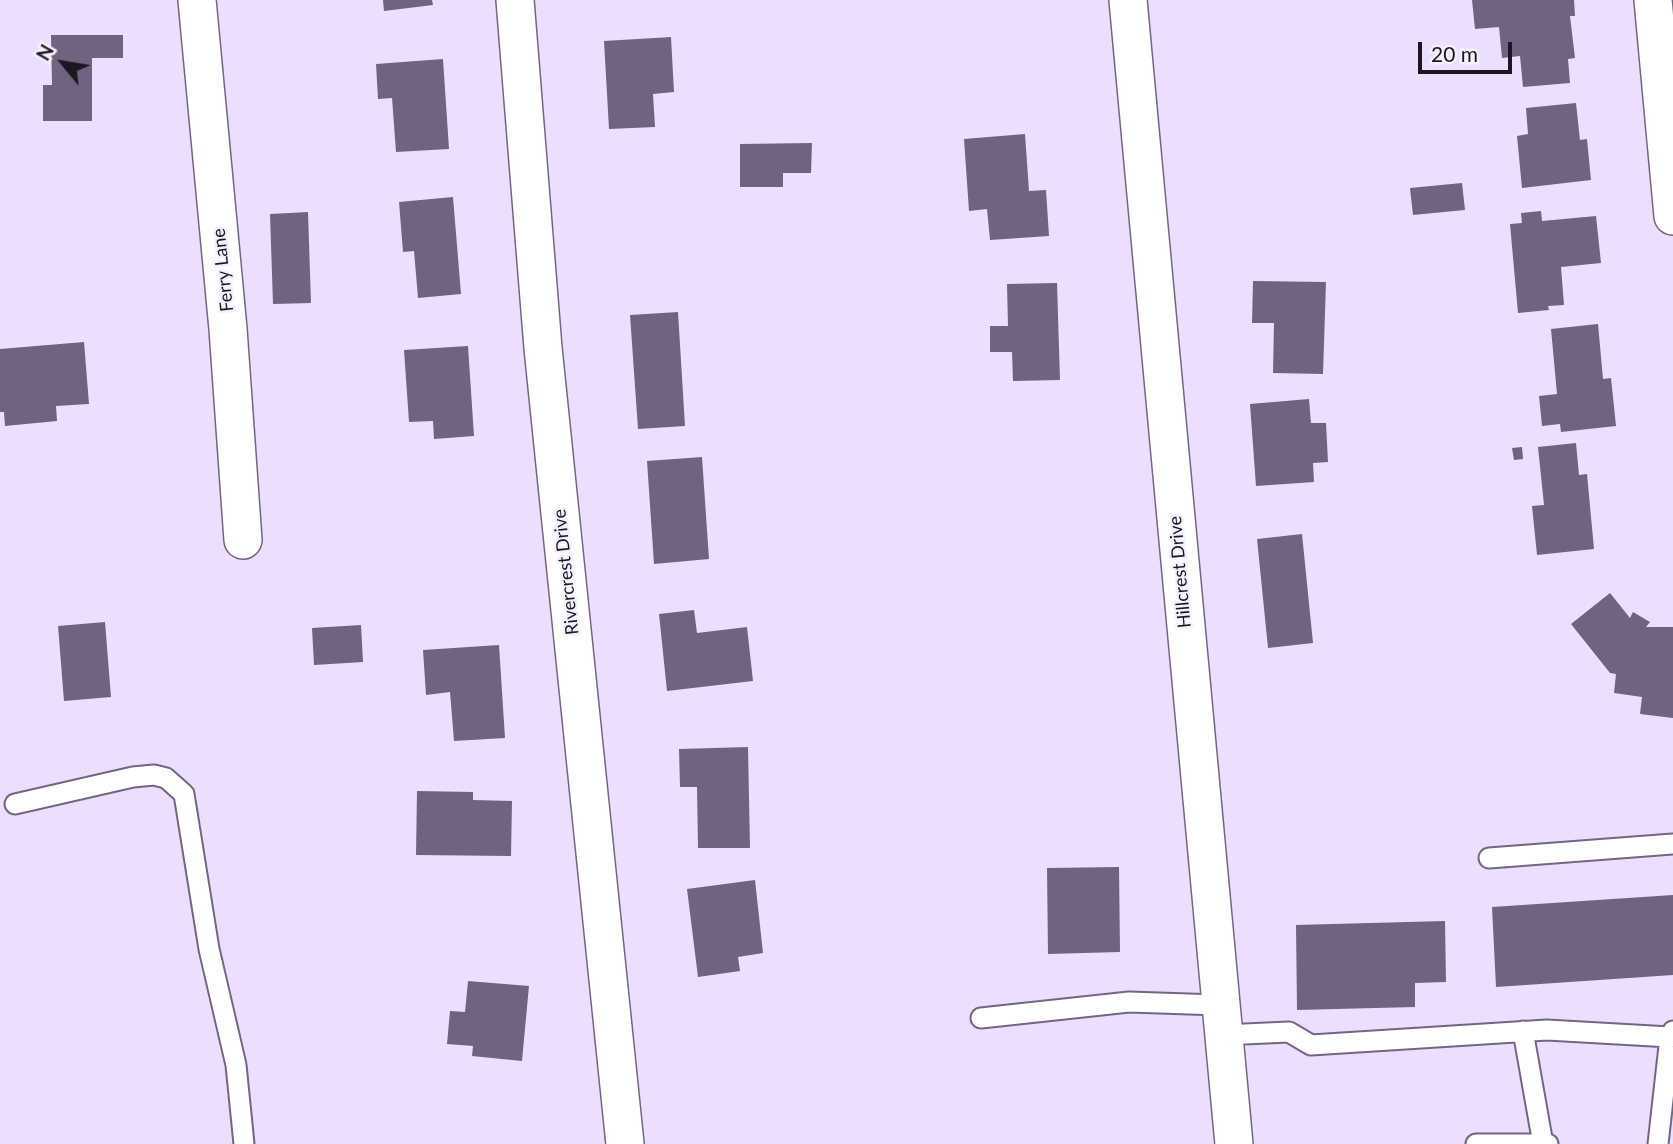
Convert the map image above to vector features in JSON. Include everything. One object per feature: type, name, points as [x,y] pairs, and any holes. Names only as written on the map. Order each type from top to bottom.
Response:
[{"type":"street","name":"Ferry Lane","points":[[197,0],[228,330],[243,540]]},
{"type":"street","name":"Rivercrest Drive","points":[[515,0],[543,348],[625,1144]]},
{"type":"street","name":"Hillcrest Drive","points":[[1128,0],[1234,1144]]},
{"type":"street","points":[[1653,0],[1673,215]]},
{"type":"lane","points":[[15,804],[132,777],[154,775],[166,778],[184,794],[209,949],[236,1065],[244,1144]]},
{"type":"lane","points":[[1489,858],[1673,844]]},
{"type":"lane","points":[[981,1018],[1129,1002],[1289,1032],[1311,1045],[1547,1030],[1672,1034],[1658,1144]]},
{"type":"lane","points":[[1476,1144],[1546,1144],[1523,1031]]},
{"type":"building","points":[[383,0],[432,0],[433,5],[384,11]]},
{"type":"building","points":[[1472,0],[1574,0],[1575,16],[1570,16],[1575,58],[1568,59],[1570,83],[1523,87],[1520,56],[1502,58],[1499,27],[1475,29]]},
{"type":"building","points":[[51,35],[123,35],[123,58],[92,58],[92,121],[43,121],[43,85],[52,85]]},
{"type":"building","points":[[671,37],[674,92],[653,94],[655,127],[609,129],[604,41]]},
{"type":"building","points":[[443,59],[449,149],[396,152],[392,98],[378,99],[376,64]]},
{"type":"building","points":[[1576,103],[1580,140],[1587,139],[1591,180],[1522,188],[1517,136],[1528,134],[1526,108]]},
{"type":"building","points":[[1025,134],[1029,191],[1046,190],[1049,236],[990,240],[987,209],[969,211],[964,139]]},
{"type":"building","points":[[812,143],[811,173],[783,173],[783,187],[740,187],[740,144]]},
{"type":"building","points":[[1462,183],[1465,210],[1413,215],[1410,188]]},
{"type":"building","points":[[453,197],[461,294],[418,298],[414,251],[403,252],[399,202]]},
{"type":"building","points":[[1541,211],[1542,221],[1596,216],[1601,263],[1561,267],[1564,305],[1548,306],[1549,310],[1518,313],[1510,224],[1522,223],[1521,213]]},
{"type":"building","points":[[308,212],[311,303],[273,304],[270,214]]},
{"type":"building","points":[[1253,281],[1326,282],[1323,374],[1273,373],[1274,323],[1252,323]]},
{"type":"building","points":[[1057,283],[1060,380],[1013,381],[1012,352],[990,352],[990,326],[1008,326],[1007,284]]},
{"type":"building","points":[[678,312],[685,426],[638,429],[630,315]]},
{"type":"building","points":[[1598,324],[1603,379],[1611,378],[1616,426],[1561,432],[1560,424],[1542,426],[1539,396],[1557,394],[1551,329]]},
{"type":"building","points":[[84,342],[89,404],[56,406],[57,421],[5,426],[4,412],[0,412],[0,349]]},
{"type":"building","points":[[468,346],[474,436],[434,439],[433,421],[409,422],[404,350]]},
{"type":"building","points":[[1309,399],[1311,423],[1326,423],[1328,462],[1313,463],[1314,482],[1256,486],[1250,404]]},
{"type":"building","points":[[1576,443],[1579,475],[1587,474],[1594,549],[1537,555],[1532,506],[1544,505],[1538,447]]},
{"type":"building","points":[[1522,447],[1523,459],[1514,460],[1512,448]]},
{"type":"building","points":[[702,457],[709,559],[654,564],[647,461]]},
{"type":"building","points":[[1302,534],[1313,643],[1268,648],[1257,539]]},
{"type":"building","points":[[1610,593],[1630,618],[1633,612],[1650,622],[1646,627],[1673,627],[1673,718],[1640,714],[1642,697],[1614,693],[1616,674],[1610,673],[1571,624]]},
{"type":"building","points":[[694,610],[697,633],[747,627],[753,681],[667,691],[659,614]]},
{"type":"building","points":[[105,622],[111,697],[64,701],[58,626]]},
{"type":"building","points":[[361,625],[363,662],[314,665],[312,628]]},
{"type":"building","points":[[499,645],[505,738],[454,741],[450,692],[426,695],[423,650]]},
{"type":"building","points":[[748,747],[750,848],[698,848],[697,787],[680,787],[679,749]]},
{"type":"building","points":[[417,791],[473,792],[473,800],[512,801],[511,856],[416,855]]},
{"type":"building","points":[[1119,867],[1120,952],[1048,954],[1047,868]]},
{"type":"building","points":[[755,880],[763,953],[738,957],[740,971],[698,977],[687,889]]},
{"type":"building","points":[[1673,895],[1673,975],[1496,987],[1492,907]]},
{"type":"building","points":[[1445,921],[1446,982],[1415,983],[1415,1007],[1297,1010],[1296,925]]},
{"type":"building","points":[[468,981],[529,986],[522,1061],[472,1056],[473,1046],[447,1044],[450,1011],[465,1012]]}]
